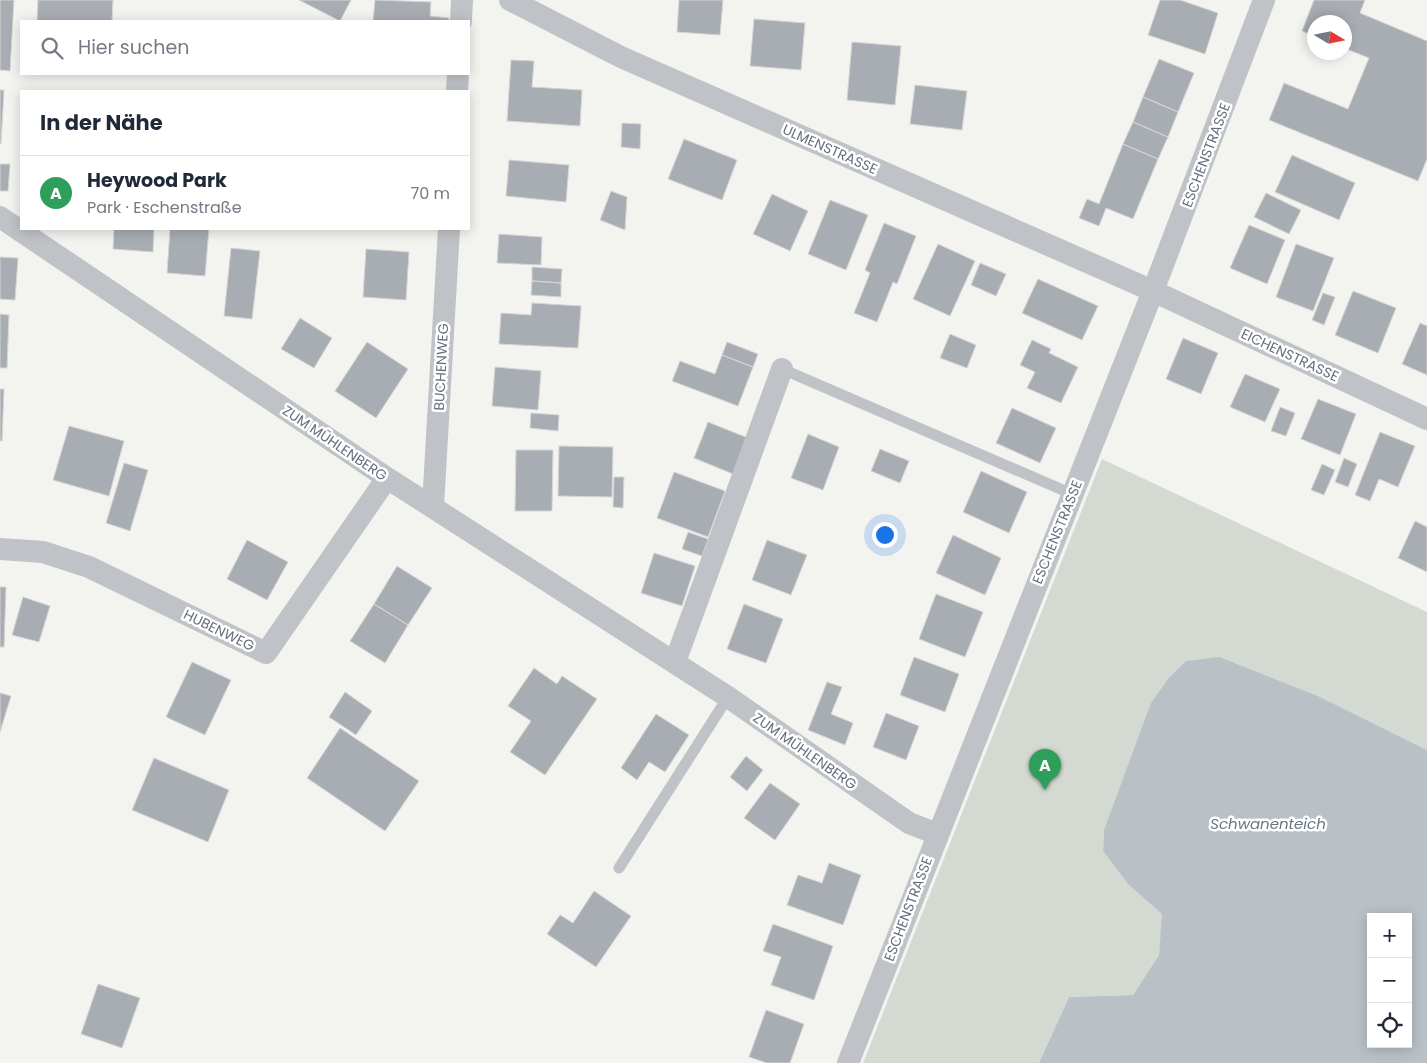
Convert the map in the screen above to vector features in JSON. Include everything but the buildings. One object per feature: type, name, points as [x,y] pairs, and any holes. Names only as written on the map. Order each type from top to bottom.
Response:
[{"type":"street","points":[[461,20],[462,0]]},
{"type":"street","name":"ULMENSTRASSE","points":[[510,0],[621,57],[1154,291]]},
{"type":"street","name":"ESCHENSTRASSE","points":[[848,1063],[937,834],[1154,291],[1264,0]]},
{"type":"street","points":[[457,90],[458,75]]},
{"type":"street","name":"ZUM MÜHLENBERG","points":[[0,217],[387,478],[728,697],[909,823],[937,834]]},
{"type":"street","name":"BUCHENWEG","points":[[432,506],[449,230]]},
{"type":"street","name":"EICHENSTRASSE","points":[[1154,291],[1427,419]]},
{"type":"street","points":[[675,662],[782,369]]},
{"type":"street","name":"HUBENWEG","points":[[0,549],[43,552],[89,567],[266,653],[387,478]]},
{"type":"lane","points":[[782,369],[1072,494]]},
{"type":"lane","points":[[619,868],[728,697]]},
{"type":"shaded area","points":[[1102,459],[1427,612],[1427,750],[1318,696],[1220,657],[1104,830],[1103,851],[1128,884],[1163,914],[1159,955],[1133,995],[1069,997],[1039,1063],[863,1063]]},
{"type":"water","name":"Schwanenteich","points":[[1220,657],[1318,696],[1427,750],[1427,1063],[1039,1063],[1069,997],[1133,995],[1159,955],[1162,914],[1128,884],[1103,851],[1104,830],[1151,703],[1168,679],[1186,661]]},
{"type":"place","name":"Heywood Park","points":[[1045,790]]}]
